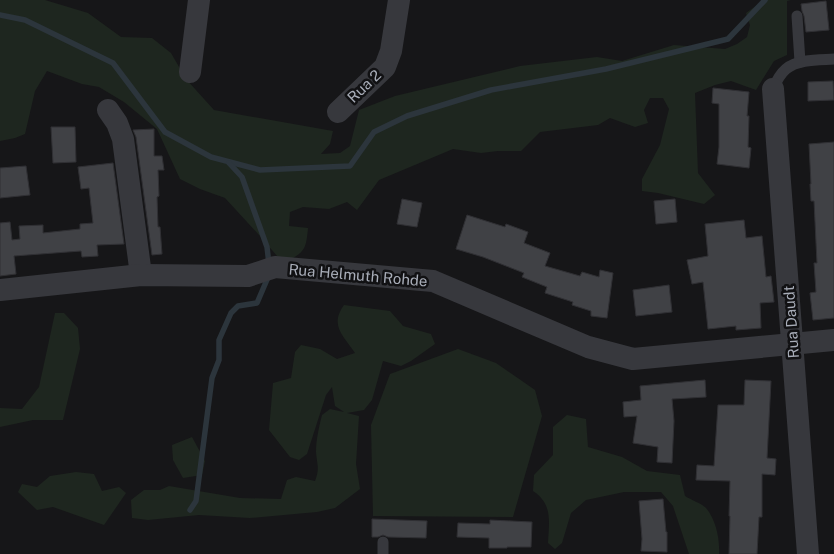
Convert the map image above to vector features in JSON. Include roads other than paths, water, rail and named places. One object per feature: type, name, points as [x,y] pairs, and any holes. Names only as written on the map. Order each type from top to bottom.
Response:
[{"type":"street","points":[[190,72],[199,0]]},
{"type":"street","name":"Rua 2","points":[[338,112],[384,67],[391,51],[399,0]]},
{"type":"street","name":"Rua Daudt","points":[[773,89],[808,554]]},
{"type":"street","points":[[108,110],[117,123],[123,139],[141,275]]},
{"type":"street","name":"Rua Helmuth Rohde","points":[[0,290],[141,275],[248,276],[266,270],[433,280],[588,347],[633,359],[834,340]]},
{"type":"lane","points":[[797,16],[800,62]]},
{"type":"lane","points":[[773,89],[787,68],[800,62],[834,58]]},
{"type":"lane","points":[[383,542],[383,554]]},
{"type":"waterway","points":[[0,15],[25,20],[113,63],[165,132],[211,157],[260,170],[350,166],[374,132],[407,116],[491,90],[606,69],[728,39],[765,0]]},
{"type":"waterway","points":[[229,163],[242,177],[267,247],[269,264]]},
{"type":"waterway","points":[[190,510],[196,501],[212,378],[219,360],[219,340],[231,313],[238,306],[257,303],[269,275]]}]
